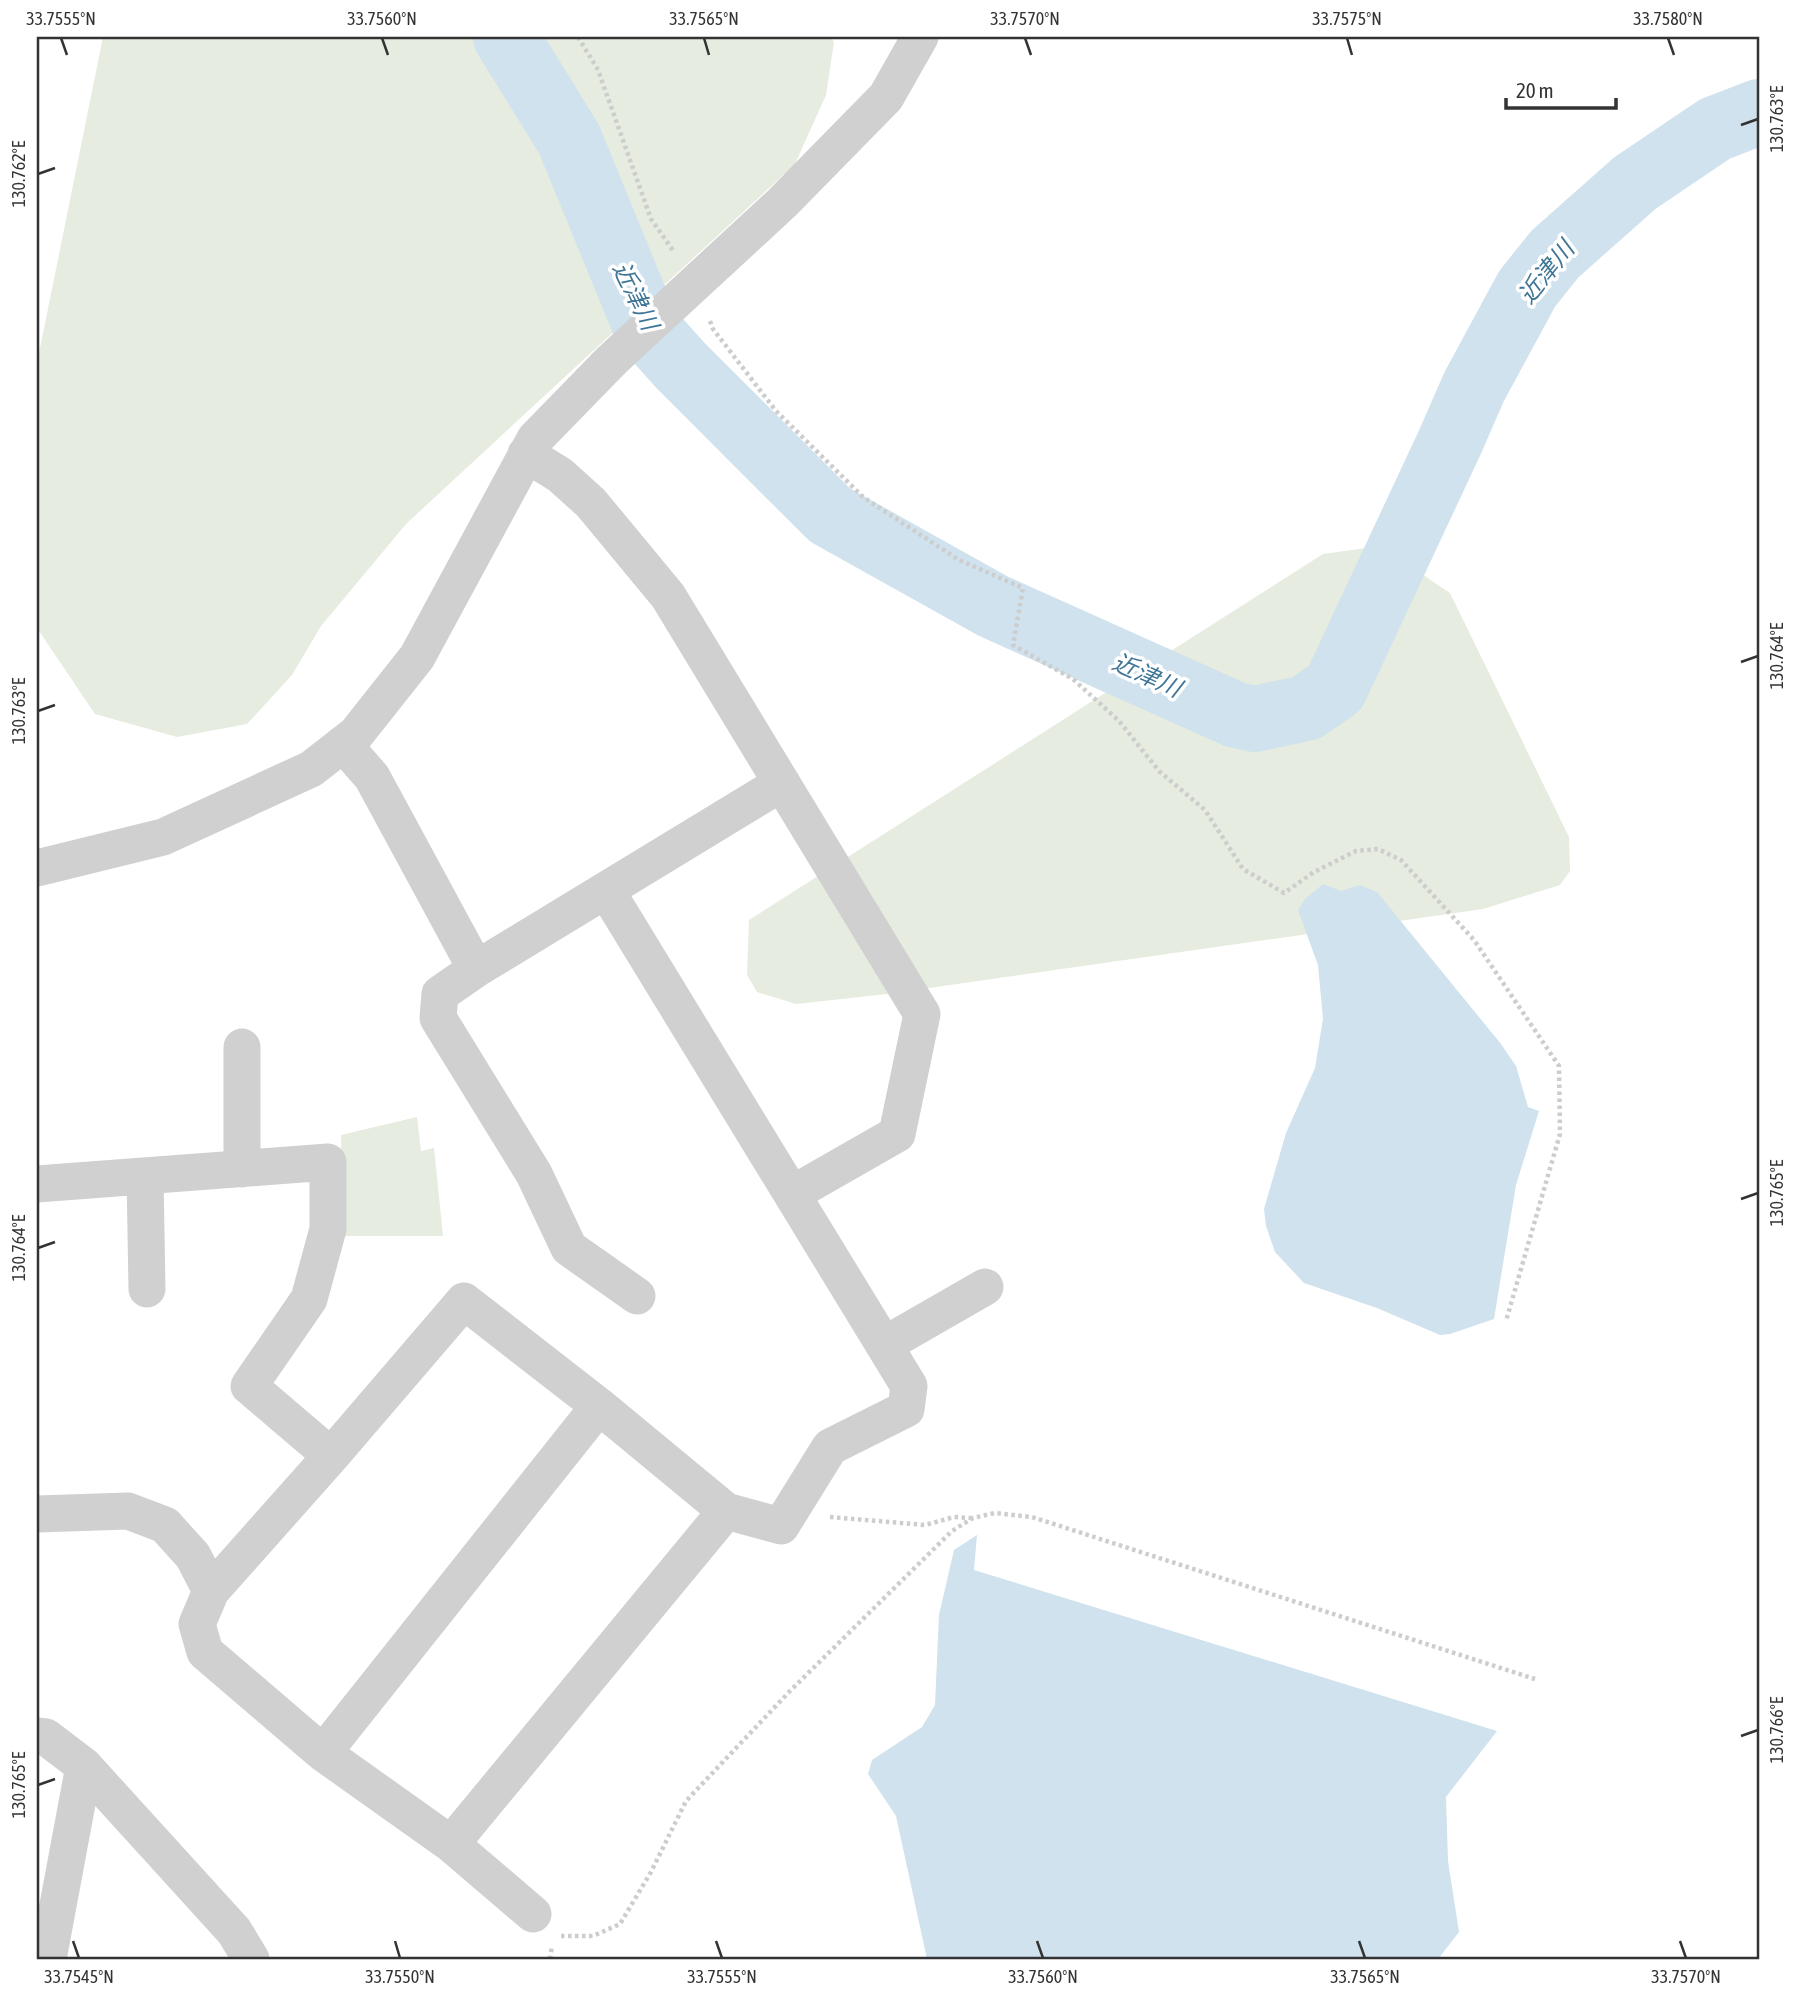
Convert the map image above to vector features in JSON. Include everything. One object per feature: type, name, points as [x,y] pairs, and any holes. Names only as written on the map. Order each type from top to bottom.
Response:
[{"type":"street","points":[[37,868],[163,837],[311,769],[356,734],[417,657],[535,439],[612,360],[782,202],[886,97],[920,37]]},
{"type":"street","points":[[526,454],[560,475],[591,503],[668,596],[922,1014],[897,1134],[792,1194]]},
{"type":"street","points":[[342,744],[372,777],[476,970]]},
{"type":"street","points":[[637,1296],[569,1248],[534,1174],[438,1018],[440,994],[782,783]]},
{"type":"street","points":[[543,1925],[450,1844],[323,1754],[205,1653],[197,1624],[211,1591],[464,1301],[600,1406],[726,1511],[781,1526],[830,1447],[906,1409],[909,1386],[606,890]]},
{"type":"street","points":[[242,1047],[242,1168]]},
{"type":"street","points":[[37,1184],[328,1162],[327,1229],[309,1299],[249,1386],[331,1456]]},
{"type":"street","points":[[145,1176],[147,1289]]},
{"type":"street","points":[[884,1345],[985,1287]]},
{"type":"street","points":[[323,1754],[600,1406]]},
{"type":"street","points":[[37,1514],[128,1511],[165,1525],[193,1556],[211,1591]]},
{"type":"street","points":[[450,1844],[726,1511]]},
{"type":"street","points":[[37,1736],[46,1737],[83,1766],[234,1931],[251,1959]]},
{"type":"street","points":[[48,1959],[83,1766]]},
{"type":"path","points":[[578,37],[598,70],[651,219],[696,282],[713,329],[776,411],[863,497],[959,560],[1023,588],[1013,645],[1073,679],[1119,721],[1159,771],[1205,810],[1243,869],[1284,893],[1314,873],[1356,851],[1378,849],[1401,860],[1474,940],[1559,1066],[1560,1133],[1506,1321]]},
{"type":"path","points":[[788,1516],[824,1516],[925,1525],[954,1517],[973,1518],[995,1513],[1032,1517],[1535,1679]]},
{"type":"path","points":[[543,1925],[593,1937],[620,1924],[651,1872],[686,1801],[875,1606],[952,1531],[973,1518]]},
{"type":"shaded area","points":[[103,37],[831,37],[834,42],[826,95],[795,164],[406,524],[321,626],[292,675],[247,724],[177,737],[95,714],[37,628],[37,363]]},
{"type":"shaded area","points":[[1380,546],[1450,593],[1569,837],[1570,871],[1560,885],[1483,909],[887,994],[796,1004],[757,992],[747,975],[749,920],[1323,554]]},
{"type":"shaded area","points":[[417,1117],[421,1151],[434,1148],[443,1236],[343,1236],[341,1135]]},
{"type":"water","points":[[1323,884],[1341,891],[1360,885],[1377,892],[1501,1044],[1516,1066],[1528,1107],[1539,1111],[1516,1185],[1494,1319],[1450,1334],[1440,1335],[1377,1308],[1304,1283],[1275,1252],[1266,1226],[1264,1209],[1286,1133],[1315,1068],[1323,1019],[1318,965],[1298,910],[1305,899]]},
{"type":"water","points":[[977,1535],[974,1570],[1497,1731],[1446,1797],[1448,1861],[1459,1932],[1438,1959],[927,1959],[896,1816],[868,1774],[872,1760],[922,1727],[935,1705],[939,1615],[954,1550]]},
{"type":"waterway","name":"近津川","points":[[506,37],[569,139],[646,327],[681,366],[830,515],[993,606],[1236,715],[1255,719],[1306,708],[1335,688],[1474,387],[1527,289],[1555,254],[1635,183],[1715,129],[1759,112]]}]
